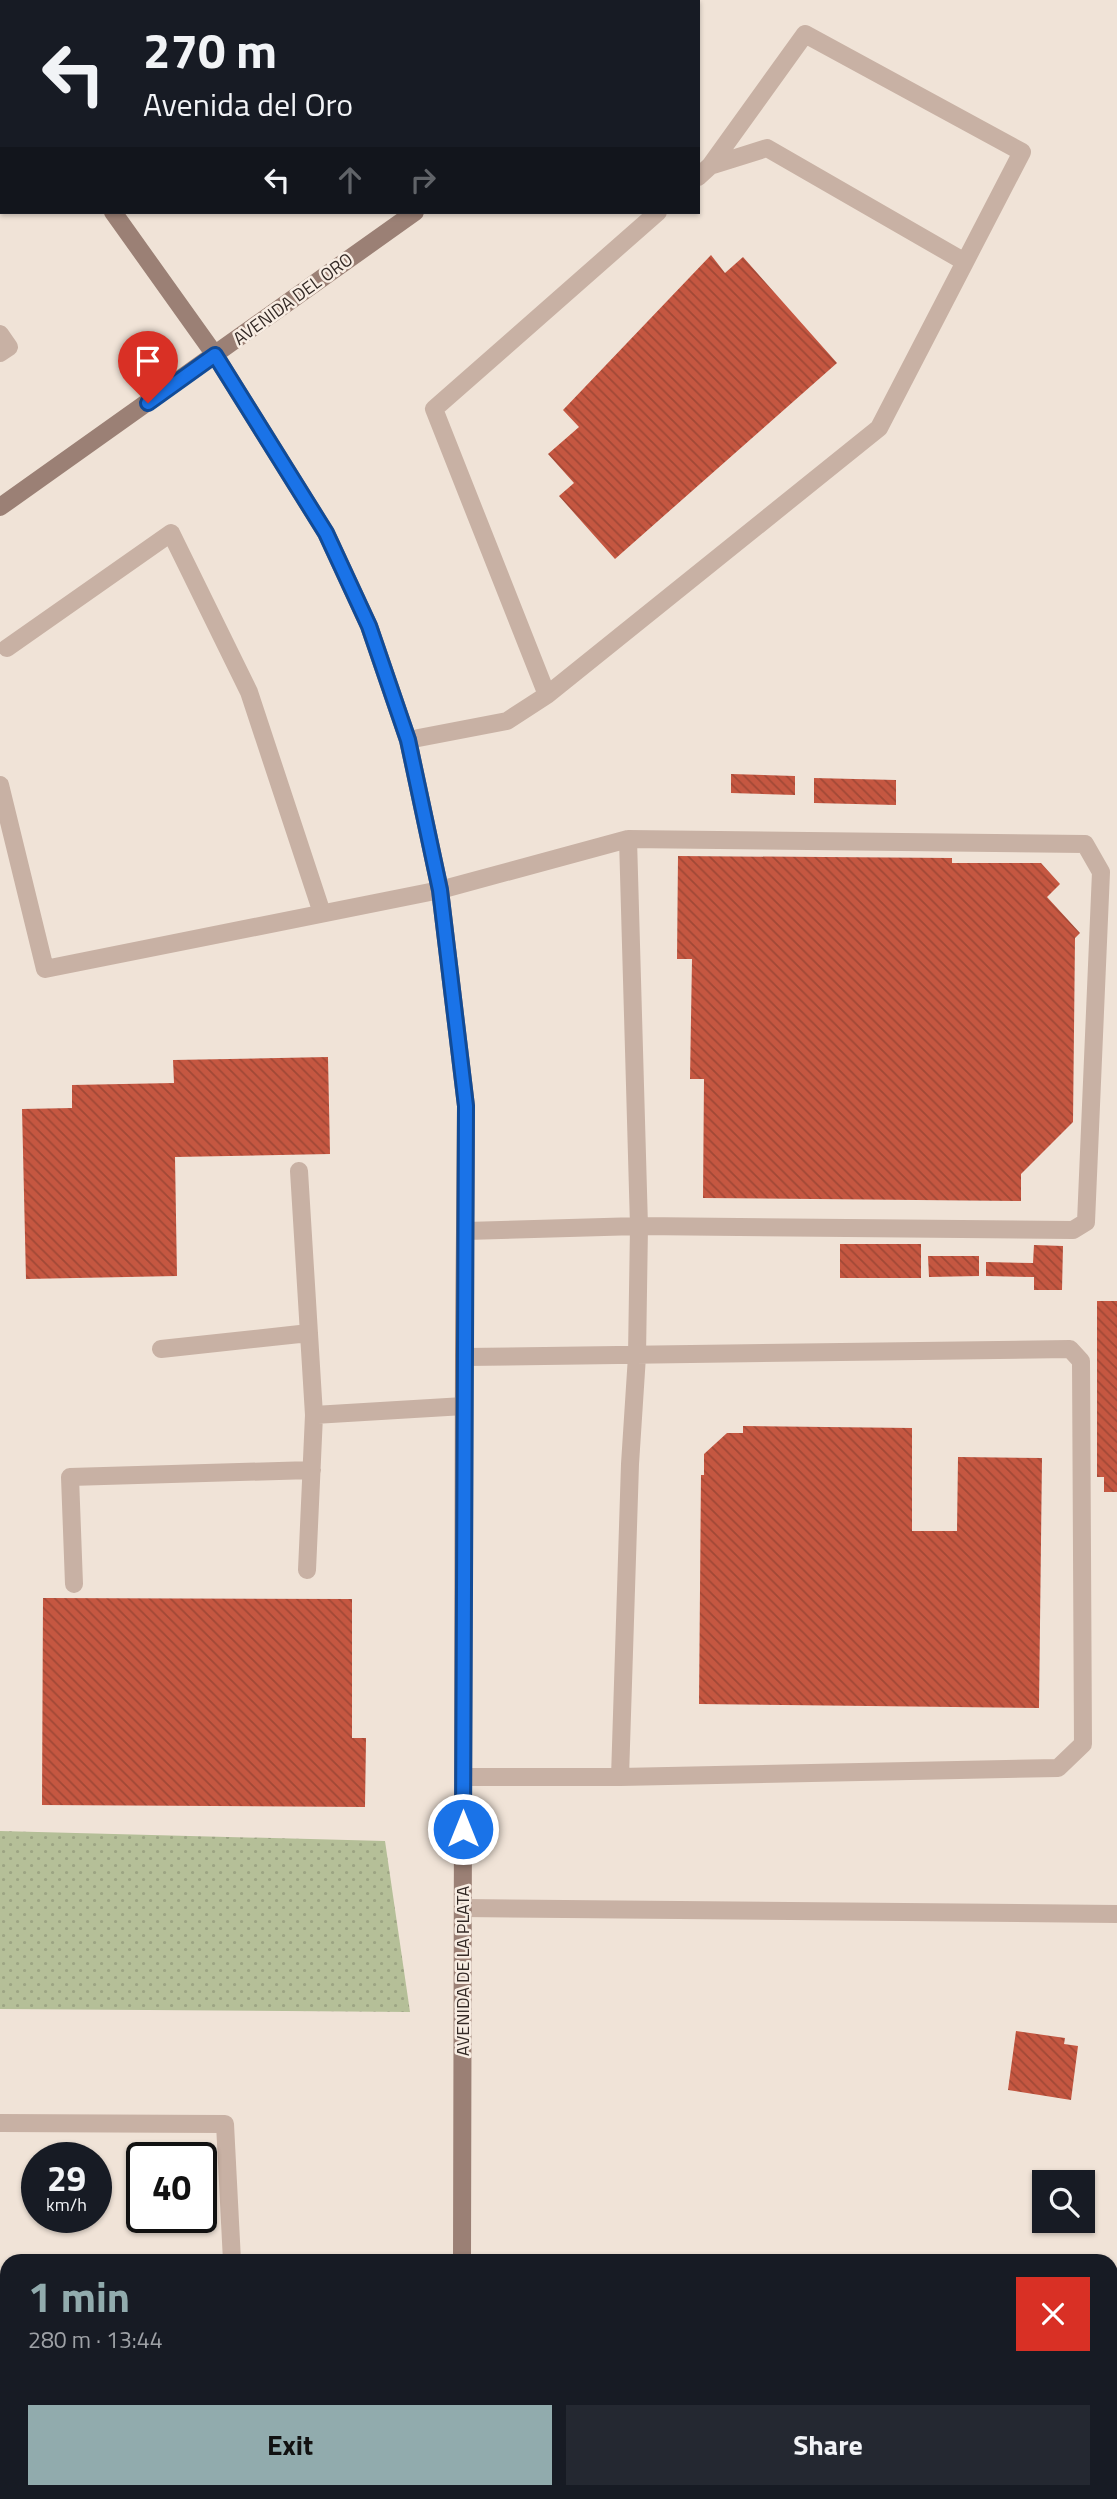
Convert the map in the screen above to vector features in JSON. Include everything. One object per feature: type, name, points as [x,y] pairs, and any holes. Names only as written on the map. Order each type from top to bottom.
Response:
[{"type":"street","name":"AVENIDA DE LA PLATA","points":[[114,214],[215,355],[326,533],[369,626],[408,740],[440,890],[466,1106],[463,2254]]},
{"type":"street","name":"AVENIDA DEL ORO","points":[[0,507],[412,214]]},
{"type":"lane","points":[[408,740],[507,721],[547,695],[879,428],[1022,152],[805,34],[702,167]]},
{"type":"lane","points":[[702,167],[767,148],[965,262]]},
{"type":"lane","points":[[547,695],[434,409],[656,214]]},
{"type":"lane","points":[[0,334],[9,347],[0,353]]},
{"type":"lane","points":[[2,647],[171,533],[249,692],[322,913]]},
{"type":"lane","points":[[0,785],[45,969],[440,890],[628,839],[1085,844],[1101,872],[1086,1222],[1073,1230],[639,1226],[466,1231]]},
{"type":"lane","points":[[620,1777],[630,1464],[637,1356],[639,1226],[628,839]]},
{"type":"lane","points":[[299,1171],[314,1415],[307,1570]]},
{"type":"lane","points":[[161,1349],[309,1333]]},
{"type":"lane","points":[[463,1777],[620,1777],[1058,1768],[1083,1744],[1081,1361],[1070,1349],[464,1357]]},
{"type":"lane","points":[[314,1415],[464,1406]]},
{"type":"lane","points":[[74,1584],[70,1477],[312,1470]]},
{"type":"lane","points":[[463,1908],[1117,1914]]},
{"type":"lane","points":[[0,2123],[225,2124],[232,2254]]},
{"type":"green space","points":[[0,1831],[385,1841],[410,2012],[0,2009]]},
{"type":"building","points":[[711,255],[725,273],[743,257],[837,363],[615,559],[559,496],[574,483],[548,454],[579,427],[563,410]]},
{"type":"building","points":[[731,774],[795,776],[795,795],[731,793]]},
{"type":"building","points":[[814,778],[896,780],[896,805],[814,803]]},
{"type":"building","points":[[678,856],[952,858],[952,863],[1041,863],[1060,884],[1047,897],[1080,933],[1075,938],[1073,1122],[1021,1174],[1021,1201],[703,1198],[704,1079],[690,1079],[692,959],[677,959]]},
{"type":"building","points":[[328,1057],[330,1154],[175,1157],[177,1276],[26,1279],[22,1109],[72,1108],[72,1085],[174,1083],[173,1060]]},
{"type":"building","points":[[840,1244],[921,1244],[921,1278],[840,1278]]},
{"type":"building","points":[[1034,1245],[1063,1246],[1062,1290],[1034,1290],[1034,1277],[986,1276],[986,1262],[1033,1263]]},
{"type":"building","points":[[928,1256],[979,1256],[979,1276],[929,1277]]},
{"type":"building","points":[[1097,1301],[1117,1301],[1117,1492],[1104,1492],[1104,1477],[1097,1477]]},
{"type":"building","points":[[743,1426],[912,1428],[912,1531],[957,1531],[958,1457],[1042,1458],[1039,1708],[699,1704],[701,1475],[704,1475],[704,1454],[727,1433],[743,1433]]},
{"type":"building","points":[[43,1598],[352,1599],[352,1738],[366,1738],[365,1807],[42,1805]]},
{"type":"building","points":[[1016,2031],[1065,2038],[1064,2044],[1078,2046],[1071,2100],[1008,2090]]},
{"type":"route","points":[[148,403],[215,355],[326,533],[369,626],[408,740],[440,890],[466,1106],[463,1829]]}]
